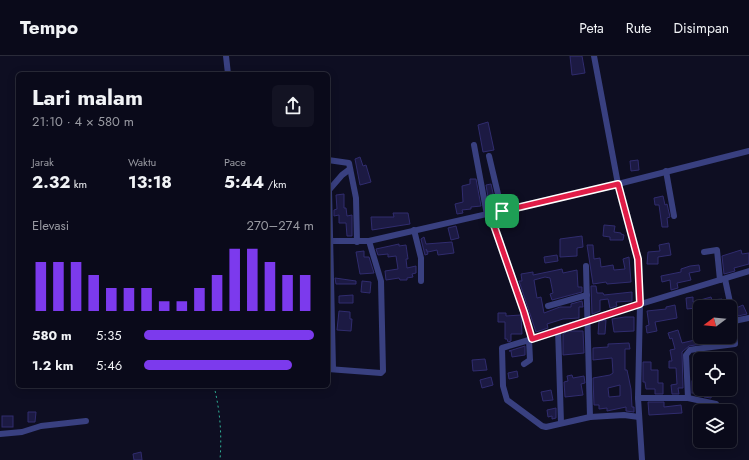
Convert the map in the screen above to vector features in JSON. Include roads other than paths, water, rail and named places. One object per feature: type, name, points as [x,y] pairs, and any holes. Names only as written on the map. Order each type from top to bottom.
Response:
[{"type":"street","points":[[226,56],[228,72]]},
{"type":"street","points":[[594,56],[618,184],[638,259],[640,304],[638,398],[642,460]]},
{"type":"street","points":[[474,145],[488,215],[524,312],[531,340],[531,358],[529,362],[524,364]]},
{"type":"street","points":[[330,241],[369,241],[488,215],[749,151]]},
{"type":"street","points":[[488,156],[502,211]]},
{"type":"street","points":[[330,160],[347,162],[350,169],[356,198],[357,242]]},
{"type":"street","points":[[330,189],[342,175],[350,169]]},
{"type":"street","points":[[666,171],[674,216]]},
{"type":"street","points":[[414,230],[421,258],[421,281]]},
{"type":"street","points":[[330,369],[381,373],[383,371],[381,281],[369,241]]},
{"type":"street","points":[[704,252],[717,250],[728,300]]},
{"type":"street","points":[[586,266],[590,417]]},
{"type":"street","points":[[639,417],[619,415],[590,417],[543,427],[506,398],[503,386],[501,349],[506,345],[531,340],[558,329],[749,271]]},
{"type":"street","points":[[548,306],[586,295]]},
{"type":"street","points":[[737,320],[749,318]]},
{"type":"street","points":[[558,329],[561,423]]},
{"type":"street","points":[[688,398],[687,352],[696,349],[735,344]]},
{"type":"street","points":[[638,398],[688,398],[716,404]]},
{"type":"street","points":[[0,434],[22,432],[41,426],[86,421]]}]
